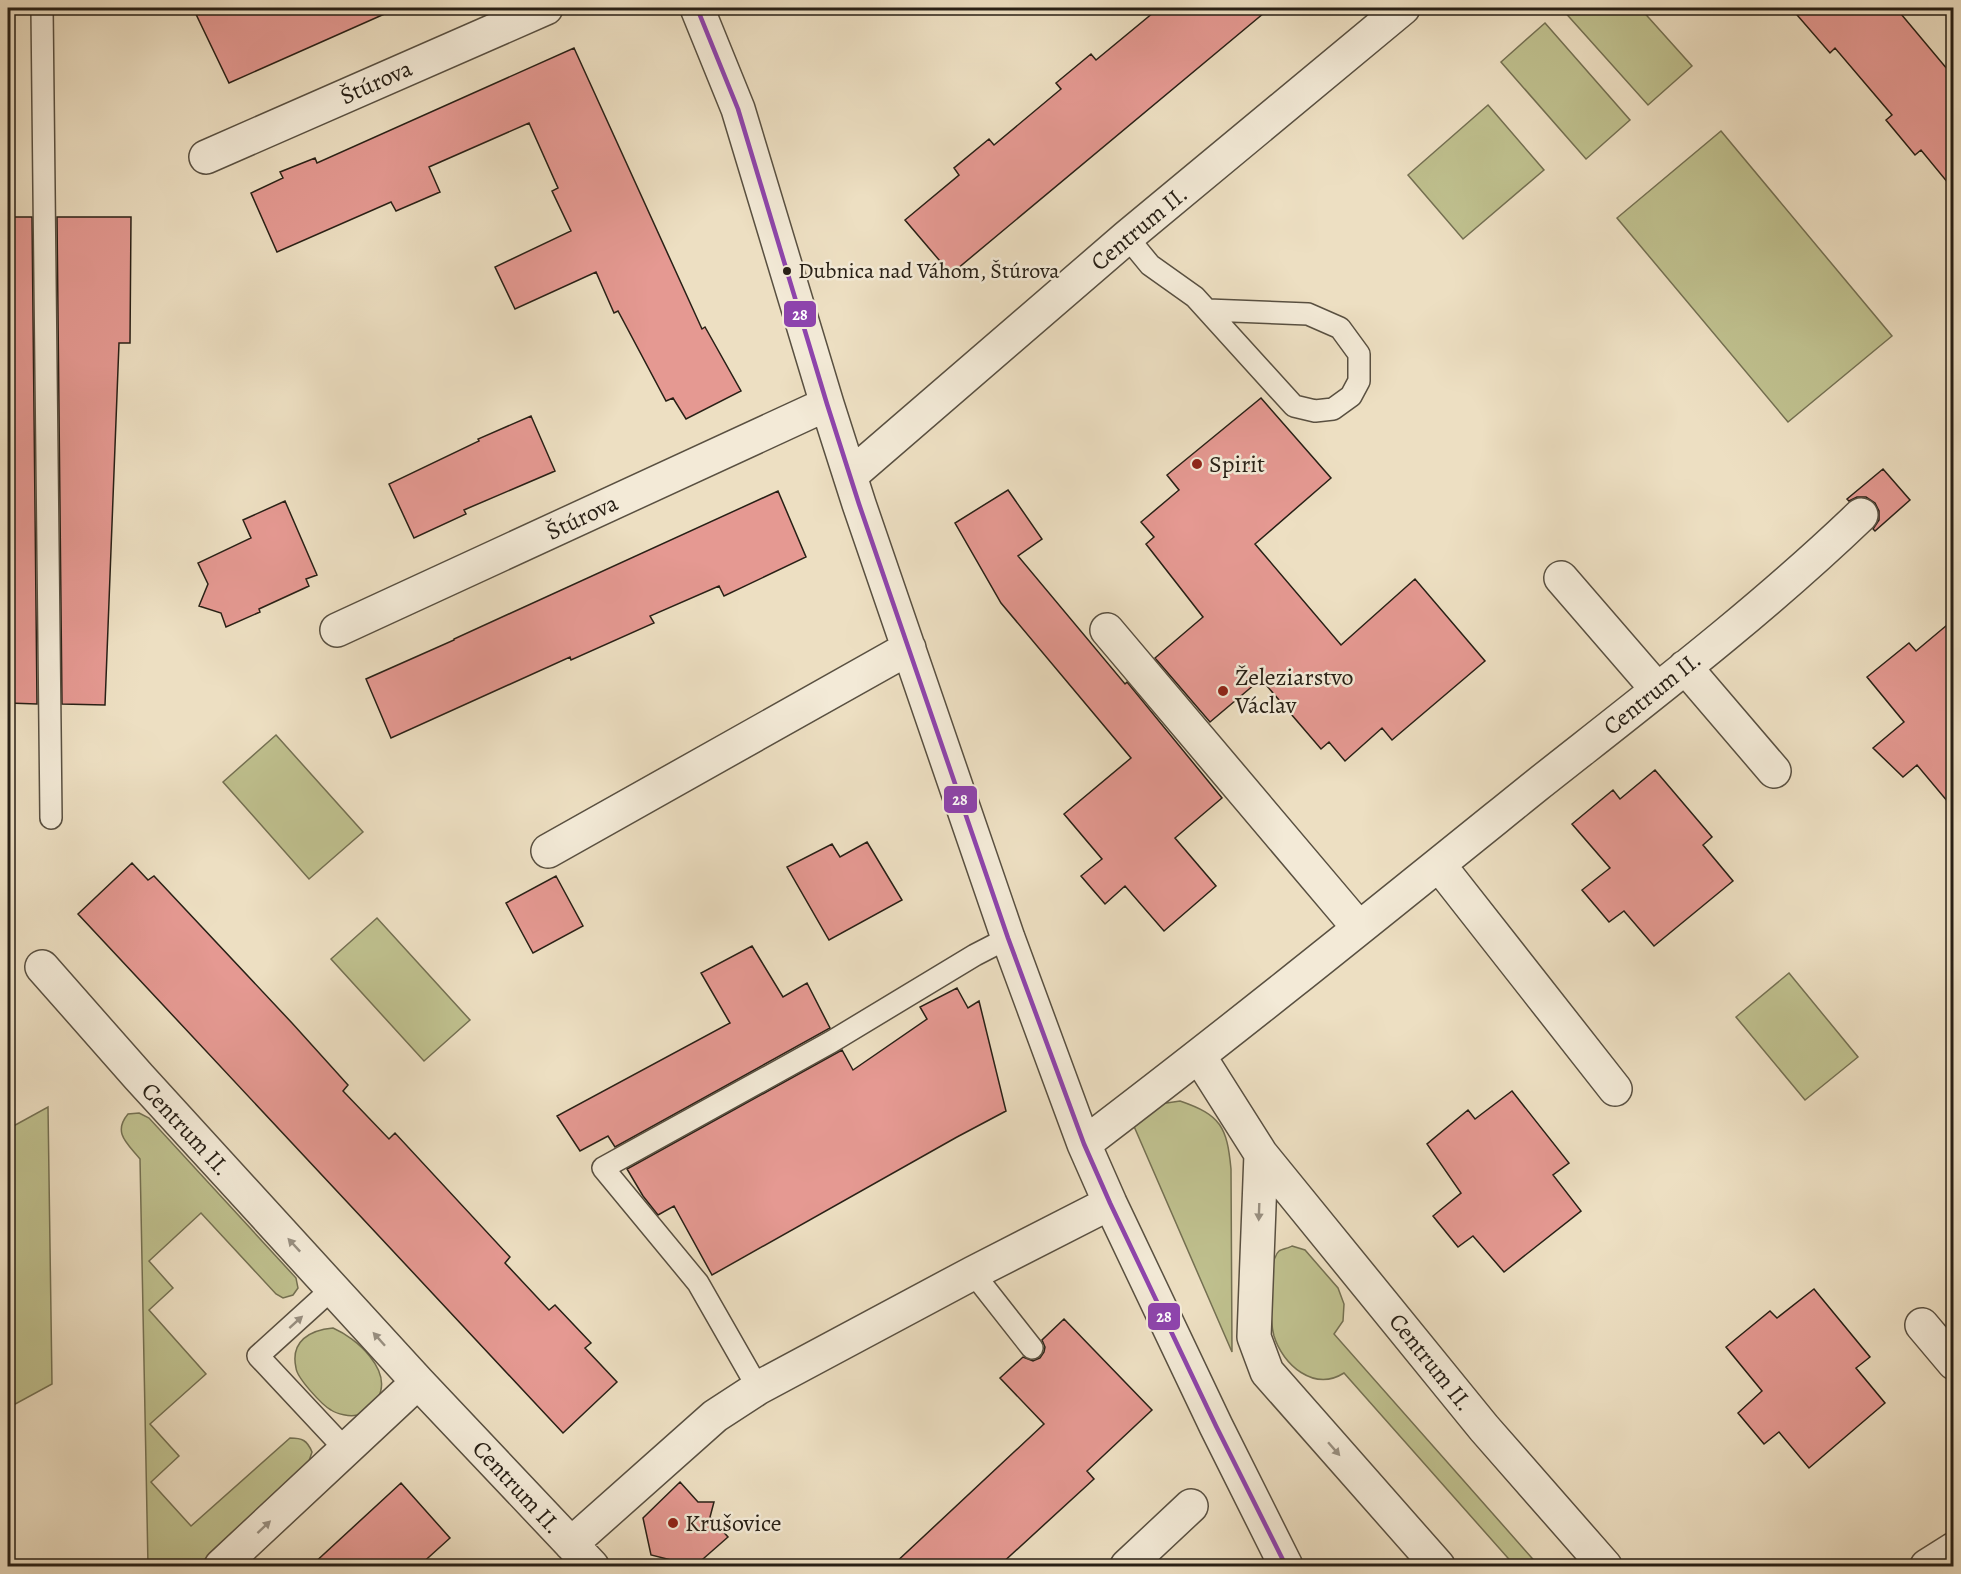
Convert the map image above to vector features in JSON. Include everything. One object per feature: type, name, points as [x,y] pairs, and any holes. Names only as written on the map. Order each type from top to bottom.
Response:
[{"type":"street","name":"Štúrova","points":[[206,157],[546,8]]},
{"type":"street","points":[[697,8],[738,109],[850,476],[1008,938],[1084,1144],[1216,1426],[1286,1566]]},
{"type":"street","name":"Centrum II.","points":[[850,476],[1127,237],[1403,8]]},
{"type":"street","name":"Štúrova","points":[[337,630],[827,404]]},
{"type":"street","name":"Centrum II.","points":[[1084,1144],[1199,1056],[1685,667],[1815,560],[1861,515]]},
{"type":"street","points":[[1562,578],[1657,689]]},
{"type":"street","points":[[1107,630],[1359,928]]},
{"type":"street","points":[[548,851],[909,648]]},
{"type":"street","points":[[1685,667],[1774,771]]},
{"type":"street","points":[[1439,865],[1615,1089]]},
{"type":"street","name":"Centrum II.","points":[[42,967],[139,1077],[418,1382],[581,1555]]},
{"type":"street","name":"Centrum II.","points":[[1199,1056],[1261,1154],[1484,1428],[1605,1566]]},
{"type":"street","points":[[1261,1154],[1254,1337],[1267,1372],[1438,1566]]},
{"type":"street","points":[[581,1555],[715,1416],[758,1388],[973,1272],[1110,1203]]},
{"type":"street","points":[[1922,1325],[1953,1363]]},
{"type":"street","points":[[221,1566],[418,1382]]},
{"type":"street","points":[[1127,1566],[1191,1506]]},
{"type":"street","points":[[1927,1566],[1953,1549]]},
{"type":"lane","points":[[42,8],[51,818]]},
{"type":"lane","points":[[1127,237],[1150,265],[1195,297],[1208,310],[1294,406],[1315,411],[1333,409],[1351,396],[1359,381],[1359,354],[1340,327],[1308,314],[1208,310]]},
{"type":"lane","points":[[758,1388],[698,1283],[603,1168],[831,1042],[975,955],[1008,938]]},
{"type":"lane","points":[[973,1272],[1032,1348]]},
{"type":"lane","points":[[333,1288],[258,1356],[346,1450]]},
{"type":"green space","points":[[1563,8],[1640,8],[1692,66],[1648,105]]},
{"type":"green space","points":[[1545,23],[1630,120],[1586,159],[1501,62]]},
{"type":"green space","points":[[1488,105],[1544,170],[1463,239],[1408,175]]},
{"type":"green space","points":[[1721,131],[1892,336],[1788,422],[1617,218]]},
{"type":"green space","points":[[276,735],[363,832],[309,879],[223,782]]},
{"type":"green space","points":[[377,918],[470,1020],[424,1061],[331,959]]},
{"type":"green space","points":[[1789,973],[1858,1057],[1805,1100],[1736,1017]]},
{"type":"green space","points":[[1180,1101],[1194,1106],[1213,1118],[1219,1124],[1227,1143],[1231,1169],[1232,1352],[1133,1124],[1160,1104]]},
{"type":"green space","points":[[48,1107],[52,1384],[8,1408],[8,1129]]},
{"type":"green space","points":[[139,1113],[149,1118],[296,1278],[298,1288],[293,1295],[283,1298],[276,1294],[201,1213],[149,1261],[173,1288],[149,1310],[206,1374],[150,1424],[179,1456],[151,1482],[191,1526],[290,1438],[304,1440],[312,1452],[307,1467],[199,1566],[148,1566],[140,1159],[124,1138],[121,1127],[128,1114]]},
{"type":"green space","points":[[1292,1246],[1305,1250],[1338,1288],[1344,1304],[1343,1321],[1334,1334],[1539,1566],[1515,1566],[1344,1373],[1333,1378],[1311,1377],[1301,1373],[1285,1357],[1274,1336],[1271,1305],[1272,1278],[1275,1257],[1279,1251]]},
{"type":"green space","points":[[333,1328],[352,1339],[370,1356],[381,1377],[378,1398],[369,1408],[357,1415],[340,1414],[327,1407],[316,1397],[297,1372],[295,1359],[299,1344],[310,1334]]},
{"type":"building","points":[[193,8],[398,8],[229,83]]},
{"type":"building","points":[[1159,8],[1270,8],[951,274],[905,220],[959,175],[954,168],[989,139],[994,145],[1061,89],[1056,83],[1091,54],[1096,60]]},
{"type":"building","points":[[1791,8],[1896,8],[1953,76],[1953,189],[1921,150],[1915,155],[1886,120],[1892,115],[1835,48],[1830,53]]},
{"type":"building","points":[[574,48],[702,329],[705,327],[741,391],[686,419],[673,398],[666,401],[618,311],[614,313],[596,272],[515,309],[495,267],[571,231],[552,191],[558,188],[529,123],[429,167],[440,192],[396,211],[391,202],[277,252],[251,193],[283,178],[280,172],[315,158],[317,163]]},
{"type":"building","points":[[8,217],[32,217],[37,704],[8,703]]},
{"type":"building","points":[[57,217],[131,217],[130,343],[119,343],[105,705],[62,704]]},
{"type":"building","points":[[1261,398],[1331,478],[1255,544],[1341,645],[1415,579],[1485,661],[1392,740],[1382,728],[1345,761],[1329,742],[1321,749],[1261,679],[1210,722],[1155,658],[1203,617],[1146,544],[1154,537],[1141,522],[1179,490],[1167,475]]},
{"type":"building","points":[[531,416],[555,471],[464,510],[466,514],[414,538],[389,484],[479,441],[478,439]]},
{"type":"building","points":[[1883,469],[1910,500],[1875,531],[1873,529],[1879,520],[1879,511],[1875,503],[1866,497],[1857,497],[1849,501],[1847,499]]},
{"type":"building","points":[[1008,490],[1042,539],[1018,556],[1125,684],[1127,682],[1222,798],[1175,838],[1216,886],[1164,931],[1125,886],[1105,904],[1081,876],[1102,859],[1064,814],[1131,758],[1001,603],[955,523]]},
{"type":"building","points":[[778,491],[806,557],[724,596],[719,586],[650,616],[654,623],[571,660],[570,657],[391,738],[366,679]]},
{"type":"building","points":[[285,501],[317,575],[306,579],[309,586],[226,627],[221,613],[199,606],[208,584],[198,563],[251,538],[243,520]]},
{"type":"building","points":[[1953,620],[1953,808],[1917,765],[1903,777],[1873,748],[1904,722],[1867,677],[1909,643],[1916,651]]},
{"type":"building","points":[[1655,770],[1712,837],[1703,845],[1733,881],[1654,946],[1624,911],[1609,922],[1582,890],[1610,868],[1572,824],[1613,790],[1620,799]]},
{"type":"building","points":[[867,842],[902,900],[829,940],[787,867],[832,844],[840,857]]},
{"type":"building","points":[[132,863],[148,880],[154,876],[292,1023],[348,1085],[343,1091],[389,1139],[395,1133],[510,1257],[505,1263],[549,1310],[555,1305],[591,1343],[585,1348],[617,1382],[563,1433],[78,914]]},
{"type":"building","points":[[556,876],[583,926],[533,953],[506,903]]},
{"type":"building","points":[[752,946],[783,997],[807,983],[830,1028],[615,1147],[608,1136],[580,1151],[557,1116],[730,1023],[701,973]]},
{"type":"building","points":[[957,988],[968,1008],[979,1001],[1006,1111],[712,1275],[674,1206],[658,1215],[643,1196],[627,1169],[842,1050],[853,1070],[927,1019],[920,1007]]},
{"type":"building","points":[[1512,1091],[1569,1163],[1553,1175],[1581,1211],[1504,1272],[1473,1236],[1458,1247],[1433,1216],[1461,1193],[1427,1144],[1468,1110],[1475,1119]]},
{"type":"building","points":[[1814,1289],[1870,1357],[1856,1368],[1885,1403],[1809,1468],[1779,1432],[1764,1444],[1738,1413],[1762,1391],[1726,1347],[1770,1311],[1777,1318]]},
{"type":"building","points":[[1064,1319],[1152,1410],[1087,1471],[1094,1479],[999,1566],[892,1566],[1044,1424],[1000,1378],[1023,1357],[1033,1361],[1040,1358],[1045,1347],[1042,1340]]},
{"type":"building","points":[[680,1482],[698,1502],[714,1502],[710,1517],[728,1537],[695,1566],[651,1555],[643,1518]]},
{"type":"building","points":[[401,1483],[450,1538],[419,1566],[311,1566]]},
{"type":"transit line","name":"28","points":[[697,8],[738,109],[859,504],[1008,938],[1084,1144],[1216,1426],[1286,1566]]},
{"type":"place","name":"Dubnica nad Váhom, Štúrova","points":[[787,271]]},
{"type":"place","name":"Spirit","points":[[1197,464]]},
{"type":"place","name":"Železiarstvo Václav","points":[[1223,691]]},
{"type":"place","name":"Krušovice","points":[[673,1523]]}]
